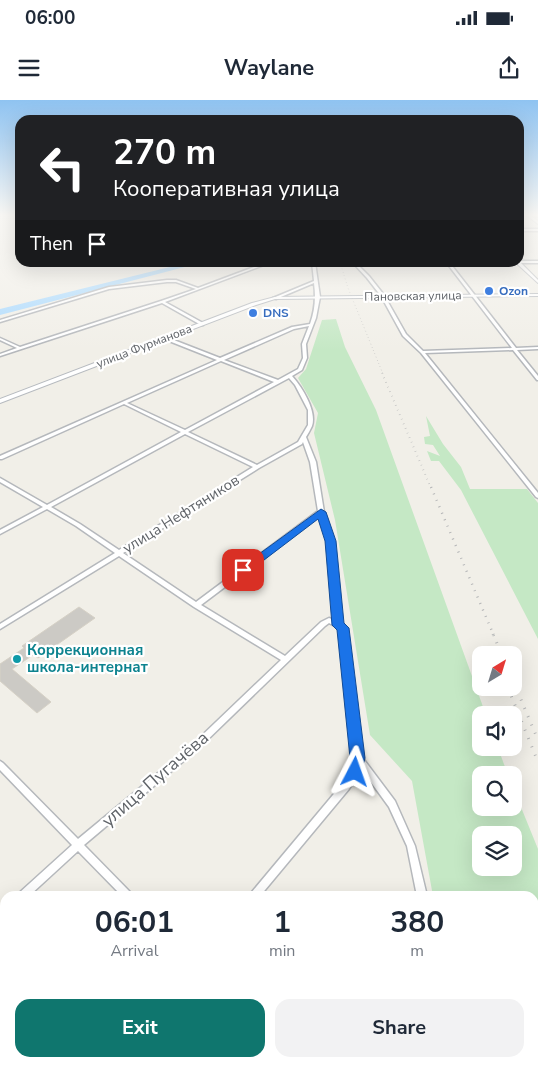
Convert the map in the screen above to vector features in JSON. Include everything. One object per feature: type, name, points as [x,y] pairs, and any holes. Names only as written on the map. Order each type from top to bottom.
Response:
[{"type":"main road","points":[[523,267],[538,282]]},
{"type":"main road","name":"Пановская улица","points":[[288,297],[538,295]]},
{"type":"main road","name":"улица Фурманова","points":[[0,401],[254,304],[275,298],[288,297]]},
{"type":"street","points":[[524,262],[538,262]]},
{"type":"street","points":[[0,355],[162,302],[256,267]]},
{"type":"street","points":[[0,532],[300,370],[305,358],[304,344],[318,297],[314,267]]},
{"type":"street","points":[[358,267],[383,296],[404,335],[422,352],[537,494]]},
{"type":"street","points":[[451,267],[538,379]]},
{"type":"street","points":[[0,321],[109,288],[176,281],[197,288]]},
{"type":"street","points":[[275,298],[316,281]]},
{"type":"street","points":[[162,302],[202,324]]},
{"type":"street","points":[[0,458],[293,328],[311,325]]},
{"type":"street","points":[[165,338],[278,382]]},
{"type":"street","points":[[0,339],[19,348]]},
{"type":"street","points":[[422,352],[538,348]]},
{"type":"street","points":[[258,891],[346,786],[355,772],[358,758],[343,628],[338,625],[330,541],[321,512],[313,462],[303,436],[310,425],[310,410],[297,384],[289,376]]},
{"type":"street","points":[[124,404],[257,467]]},
{"type":"street","name":"улица Нефтяников","points":[[0,627],[257,467],[300,443],[303,436]]},
{"type":"street","points":[[0,480],[78,525],[196,605],[286,660]]},
{"type":"street","points":[[196,605],[321,512]]},
{"type":"street","name":"улица Пугачёва","points":[[27,891],[79,844],[196,746],[323,624],[329,620],[338,625]]},
{"type":"street","points":[[358,758],[392,804],[411,846],[421,891]]},
{"type":"street","points":[[0,765],[123,891]]},
{"type":"green space","points":[[336,319],[345,347],[376,410],[472,676],[472,696],[479,696],[483,706],[472,706],[472,756],[501,756],[505,766],[472,766],[472,816],[522,816],[522,810],[538,849],[538,891],[432,891],[412,781],[370,735],[335,520],[314,433],[318,413],[298,378],[306,369],[322,320]]},
{"type":"green space","points":[[426,416],[443,444],[461,467],[470,489],[527,489],[538,503],[538,639],[461,490],[439,461],[431,461],[427,451],[440,456],[433,445],[425,444],[424,437],[430,436]]},
{"type":"building","name":"Коррекционная школа-интернат","points":[[79,607],[95,618],[38,658],[33,655],[12,669],[51,702],[37,713],[0,681],[0,664],[24,648],[22,646]]},
{"type":"waterway","points":[[0,312],[181,267]]},
{"type":"railway","points":[[342,267],[348,288],[383,374]]},
{"type":"railway","points":[[382,373],[431,488]]},
{"type":"railway","points":[[431,487],[494,636]]},
{"type":"railway","points":[[493,634],[498,646]]},
{"type":"railway","points":[[511,696],[538,762]]},
{"type":"railway","points":[[519,696],[538,740]]},
{"type":"place","name":"Ozon","points":[[489,291]]},
{"type":"place","name":"DNS","points":[[253,313]]},
{"type":"place","name":"Коррекционная школа-интернат","points":[[17,659]]},
{"type":"route","points":[[243,570],[321,512],[330,541],[338,625],[343,628],[358,758],[355,772]]}]
